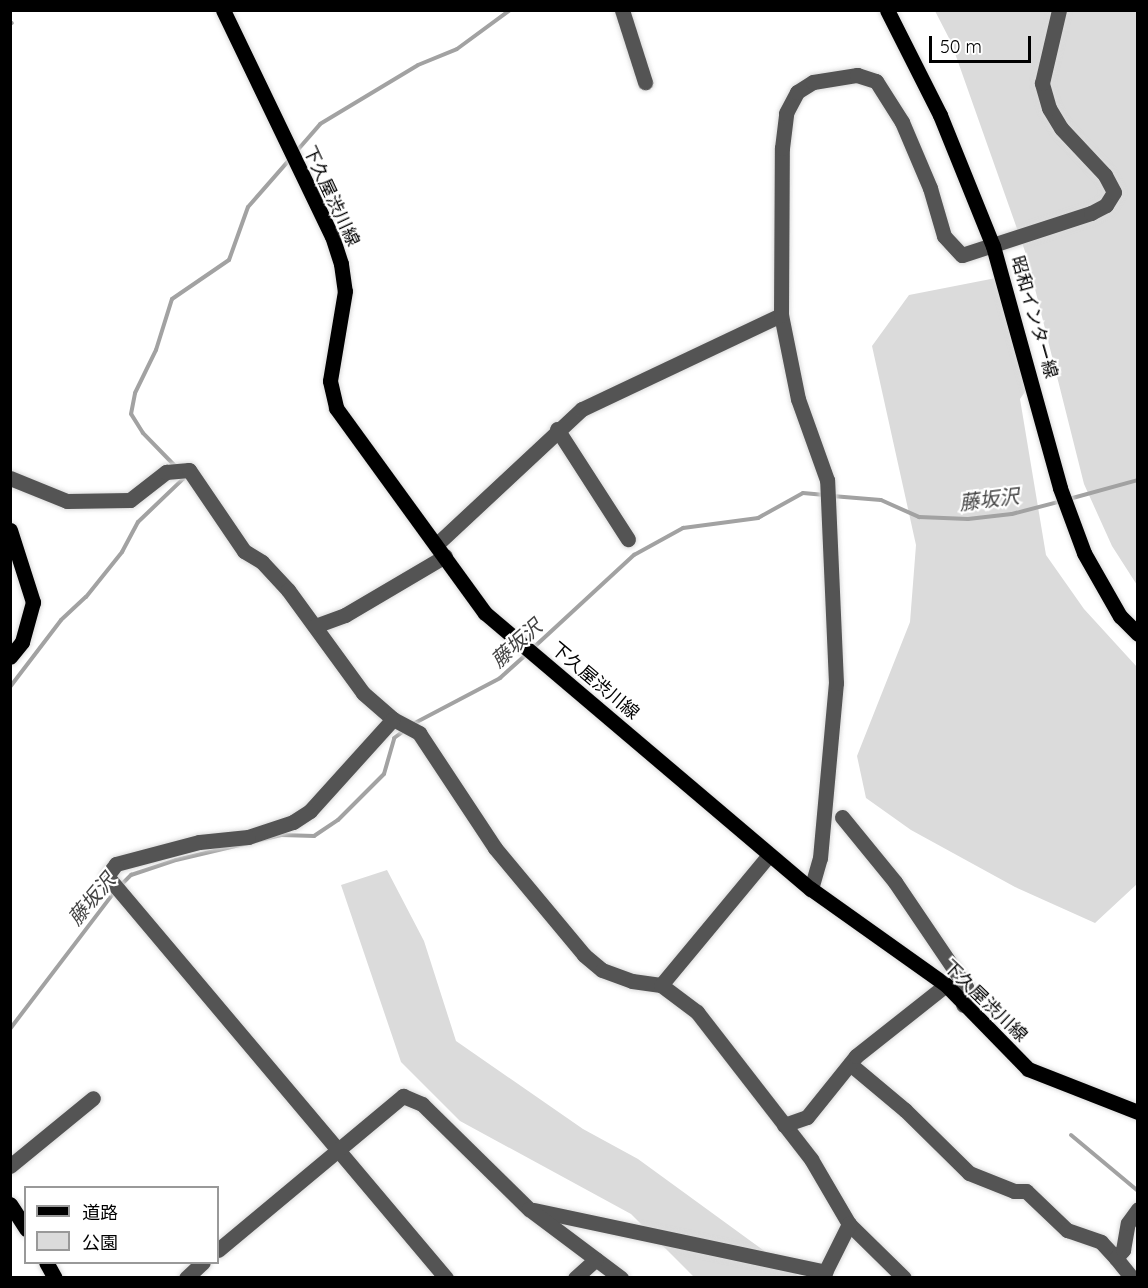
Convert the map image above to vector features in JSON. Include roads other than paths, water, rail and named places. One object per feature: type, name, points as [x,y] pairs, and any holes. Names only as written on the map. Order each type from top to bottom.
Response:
[{"type":"main road","name":"昭和インター線","points":[[887,10],[940,115],[993,246],[1069,515],[1100,585],[1137,634]]},
{"type":"main road","name":"下久屋渋川線","points":[[223,11],[332,236],[341,264],[345,291],[330,394],[345,422],[485,613],[515,641],[811,889],[946,985],[963,1005],[1028,1069],[1137,1112]]},
{"type":"main road","points":[[10,530],[33,602],[22,642],[10,657]]},
{"type":"main road","points":[[10,1204],[24,1226]]},
{"type":"main road","points":[[47,1264],[55,1278]]},
{"type":"street","points":[[622,10],[645,82]]},
{"type":"street","points":[[811,889],[820,858],[836,682],[827,480],[798,399],[782,315],[782,148],[786,113],[797,92],[813,82],[857,75],[876,81],[902,122],[930,188],[944,236],[963,255],[1091,213],[1106,206],[1114,192],[1105,175],[1061,128],[1042,83],[1059,10]]},
{"type":"street","points":[[315,626],[345,615],[441,550],[557,429],[582,409],[625,386],[782,315]]},
{"type":"street","points":[[557,429],[628,539]]},
{"type":"street","points":[[10,478],[68,501],[130,500],[166,472],[189,470],[244,551],[262,562],[315,626],[363,693],[393,719],[419,733],[495,848],[584,955],[602,969],[632,981],[661,985],[697,1012],[812,1159],[849,1224],[904,1278]]},
{"type":"street","points":[[393,719],[310,811],[293,822],[248,837],[199,842],[116,864],[107,876],[446,1278]]},
{"type":"street","points":[[842,817],[895,882],[966,987],[963,1005]]},
{"type":"street","points":[[661,985],[769,855]]},
{"type":"street","points":[[784,1125],[807,1117],[850,1064],[946,985]]},
{"type":"street","points":[[850,1064],[905,1110],[969,1173],[1014,1191],[1026,1191],[1067,1230],[1101,1242],[1132,1278]]},
{"type":"street","points":[[219,1249],[336,1149],[403,1096],[422,1104],[529,1209],[621,1278]]},
{"type":"street","points":[[10,1166],[93,1098]]},
{"type":"street","points":[[529,1209],[825,1272],[849,1224]]},
{"type":"street","points":[[1116,1258],[1123,1250],[1128,1223],[1137,1209]]},
{"type":"street","points":[[575,1278],[596,1259]]},
{"type":"street","points":[[186,1278],[202,1264]]},
{"type":"waterway","points":[[295,153],[320,124],[418,65],[457,49],[510,10]]},
{"type":"waterway","points":[[177,468],[143,433],[131,414],[135,393],[156,350],[172,299],[229,260],[248,207],[290,159]]},
{"type":"waterway","points":[[10,687],[61,620],[86,597],[122,552],[138,522],[183,479],[180,475]]},
{"type":"waterway","name":"藤坂沢","points":[[1069,499],[1138,480]]},
{"type":"waterway","name":"藤坂沢","points":[[532,649],[634,555],[683,528],[758,518],[803,493],[825,495]]},
{"type":"waterway","name":"藤坂沢","points":[[832,496],[881,500],[919,517],[968,519],[1012,514],[1062,501]]},
{"type":"waterway","name":"藤坂沢","points":[[411,725],[500,678],[527,654]]},
{"type":"waterway","name":"藤坂沢","points":[[120,886],[131,875],[176,860],[282,835],[314,836],[338,820],[384,774],[394,738],[405,730]]},
{"type":"waterway","name":"藤坂沢","points":[[10,1029],[115,891]]},
{"type":"waterway","points":[[1071,1135],[1138,1191]]}]
